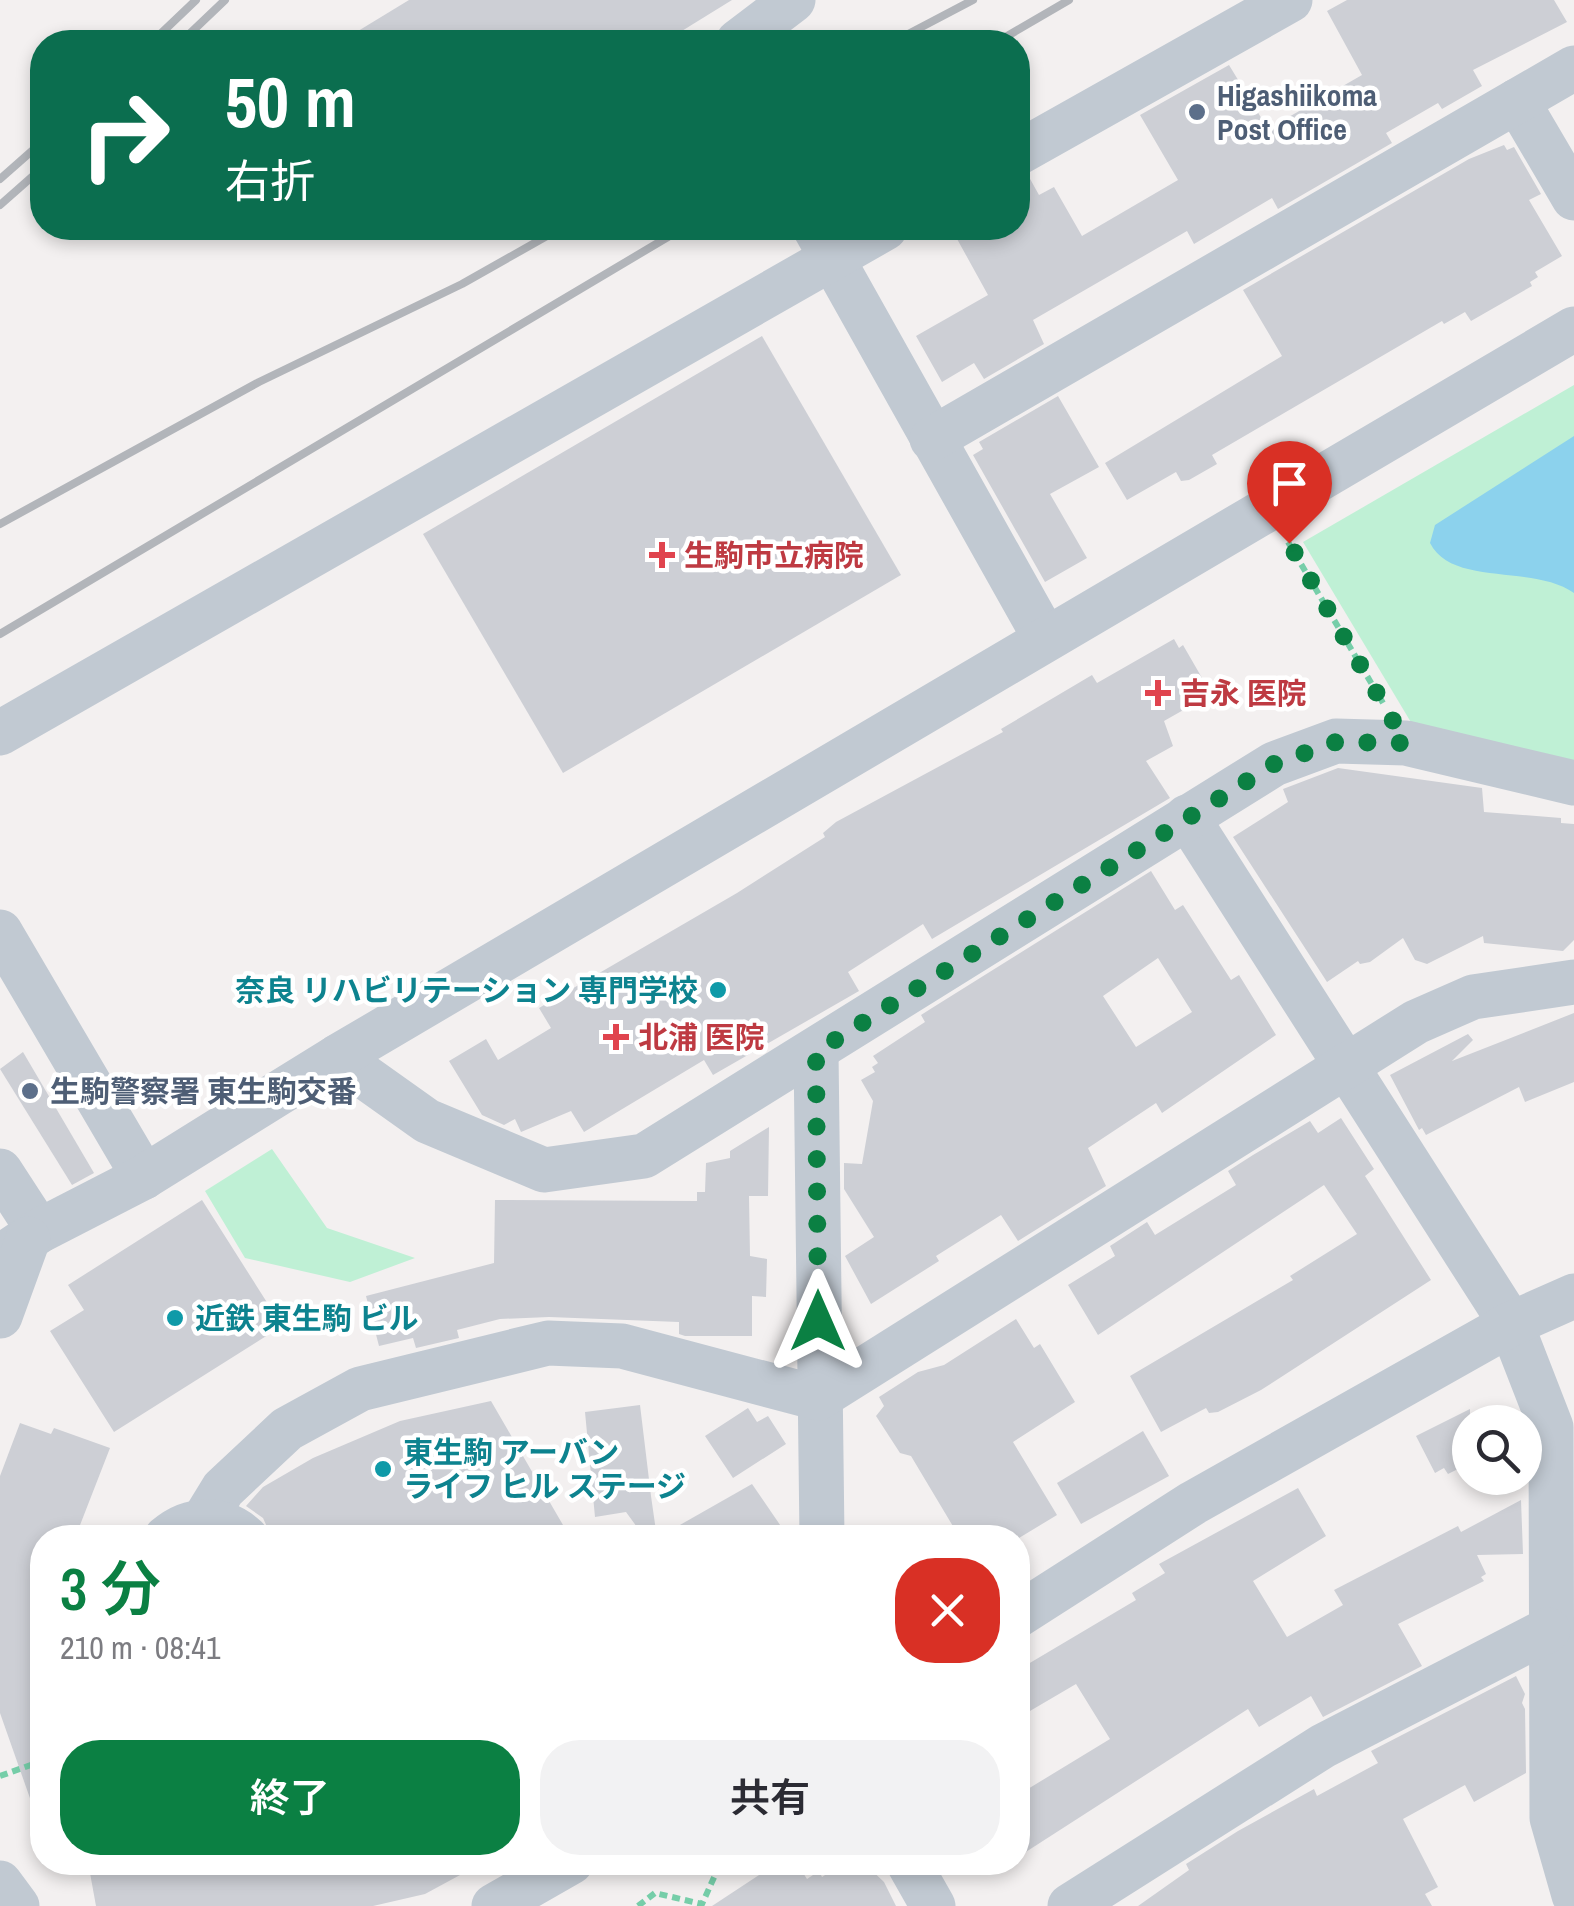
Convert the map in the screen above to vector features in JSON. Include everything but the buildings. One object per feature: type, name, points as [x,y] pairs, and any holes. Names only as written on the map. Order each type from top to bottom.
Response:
[{"type":"street","points":[[754,30],[793,0]]},
{"type":"street","points":[[1030,146],[1290,0]]},
{"type":"street","points":[[932,439],[1574,68]]},
{"type":"street","points":[[1517,101],[1574,198]]},
{"type":"street","points":[[0,733],[824,242],[1044,638]]},
{"type":"street","points":[[22,1242],[144,1177],[337,1057],[1574,328]]},
{"type":"street","points":[[337,1057],[427,1121],[544,1170],[644,1156],[1274,764],[1336,742],[1406,743],[1574,784]]},
{"type":"street","points":[[1187,817],[1511,1324],[1551,1426],[1548,1630],[1552,1818],[1574,1895]]},
{"type":"street","points":[[0,932],[144,1177]]},
{"type":"street","points":[[189,1525],[287,1428],[360,1389],[548,1343],[622,1346],[818,1398],[1416,1022],[1473,997],[1574,982]]},
{"type":"street","points":[[816,1052],[822,1525]]},
{"type":"street","points":[[0,1170],[22,1242],[0,1316]]},
{"type":"street","points":[[1030,1607],[1193,1503],[1511,1324],[1574,1296]]},
{"type":"street","points":[[1070,1906],[1323,1746],[1548,1630]]},
{"type":"street","points":[[494,1906],[548,1875]]},
{"type":"street","points":[[915,1875],[933,1906]]},
{"type":"street","points":[[0,1884],[17,1906]]},
{"type":"path","points":[[1270,510],[1406,743]]},
{"type":"path","points":[[0,1776],[30,1765]]},
{"type":"path","points":[[638,1906],[655,1893],[702,1904],[714,1875]]},
{"type":"green space","points":[[1574,385],[1574,763],[1412,724],[1303,542]]},
{"type":"green space","points":[[272,1149],[327,1228],[415,1258],[350,1282],[245,1258],[205,1191]]},
{"type":"water","points":[[1574,436],[1574,593],[1537,579],[1474,571],[1441,557],[1430,543],[1435,525]]},
{"type":"railway","points":[[165,30],[196,0]]},
{"type":"railway","points":[[194,30],[225,0]]},
{"type":"railway","points":[[916,30],[973,0]]},
{"type":"railway","points":[[1018,30],[1069,0]]},
{"type":"railway","points":[[0,179],[30,153]]},
{"type":"railway","points":[[0,205],[30,179]]},
{"type":"railway","points":[[0,524],[259,382],[462,284],[540,240]]},
{"type":"railway","points":[[0,634],[663,240]]},
{"type":"place","name":"Higashiikoma Post Office","points":[[1197,112]]},
{"type":"place","name":"生駒市立病院","points":[[662,555]]},
{"type":"place","name":"吉永 医院","points":[[1158,693]]},
{"type":"place","name":"奈良 リハビリテーション 専門学校","points":[[718,990]]},
{"type":"place","name":"北浦 医院","points":[[616,1037]]},
{"type":"place","name":"生駒警察署 東生駒交番","points":[[30,1091]]},
{"type":"place","name":"近鉄 東生駒 ビル","points":[[175,1318]]},
{"type":"place","name":"東生駒 アーバン ライフ ヒル ステージ","points":[[383,1469]]},
{"type":"route","points":[[818,1321],[816,1052],[1274,764],[1336,742],[1406,743],[1289,543]]}]
